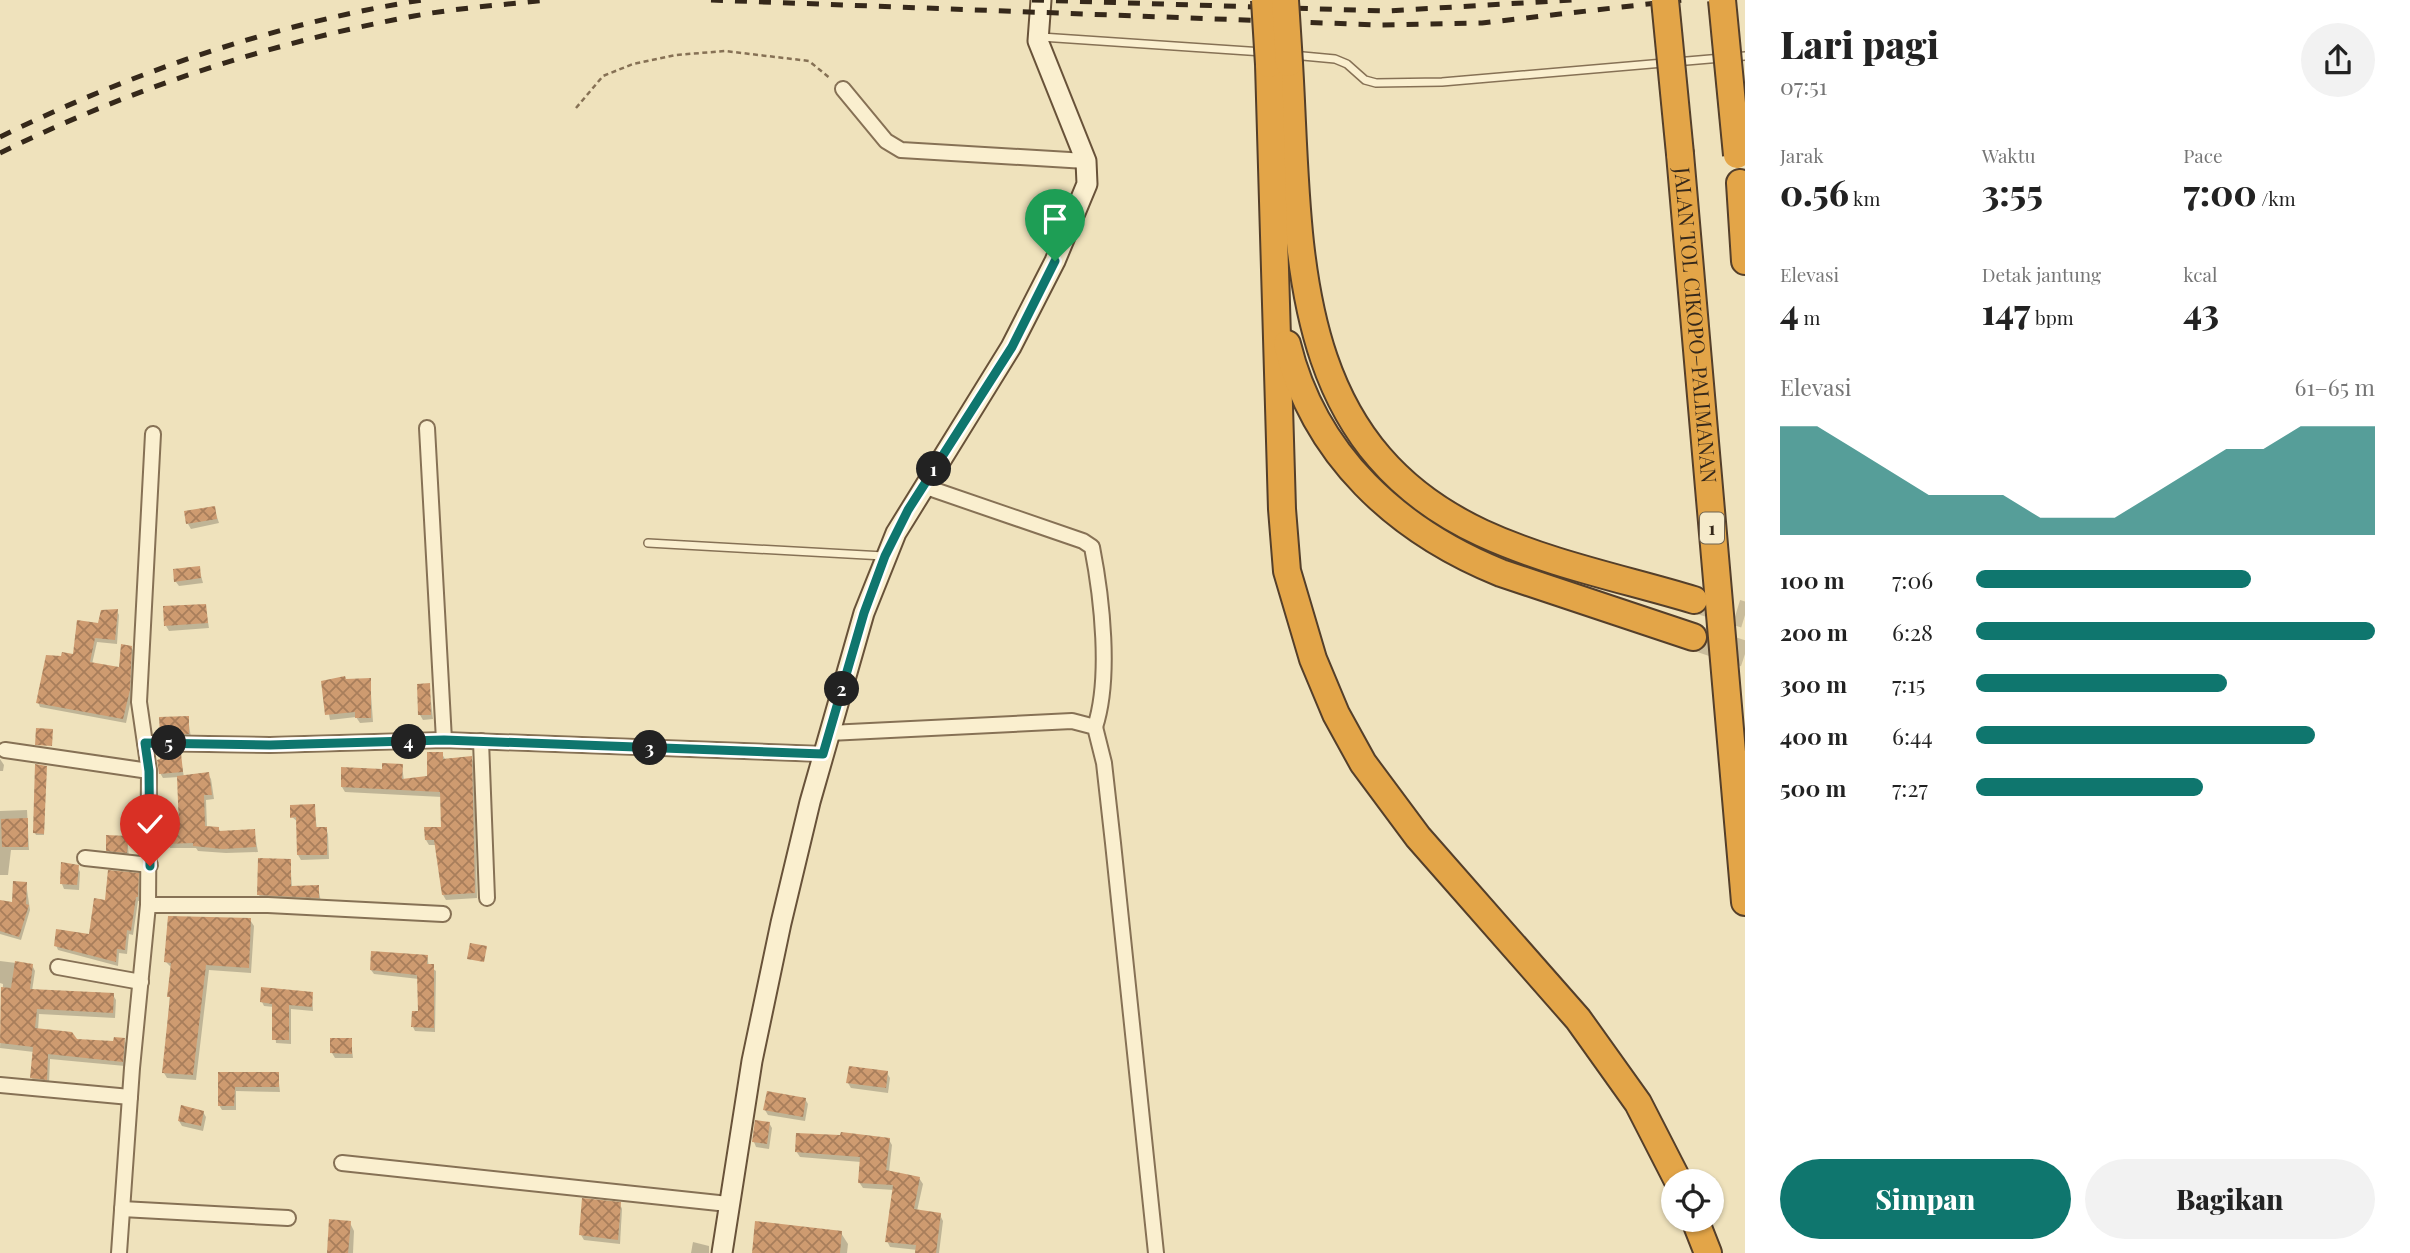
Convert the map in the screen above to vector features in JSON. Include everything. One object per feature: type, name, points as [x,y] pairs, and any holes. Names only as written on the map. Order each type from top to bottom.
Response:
[{"type":"highway","points":[[1265,0],[1279,63],[1306,297],[1318,346],[1334,387],[1366,440],[1415,490],[1480,532],[1537,554],[1694,600]]},
{"type":"highway","points":[[1285,0],[1279,63],[1276,243],[1282,509],[1287,571],[1313,659],[1336,714],[1386,797],[1454,878],[1551,985],[1605,1054],[1638,1103],[1672,1169]]},
{"type":"highway","name":"JALAN TOL CIKOPO–PALIMANAN","points":[[1665,0],[1745,902]]},
{"type":"highway","points":[[1722,0],[1745,218]]},
{"type":"highway","points":[[1740,183],[1745,261]]},
{"type":"highway","points":[[1276,243],[1283,324],[1297,378],[1329,441],[1372,493],[1417,531],[1469,561],[1529,584],[1693,637]]},
{"type":"highway","points":[[1699,1232],[1707,1253]]},
{"type":"street","points":[[722,1253],[728,1204],[768,984],[823,754],[864,613],[885,556],[923,486],[1012,347],[1087,184],[1086,161],[1060,98],[1039,36],[1041,0]]},
{"type":"street","points":[[843,89],[886,141],[901,150],[1086,161]]},
{"type":"street","points":[[427,428],[444,740]]},
{"type":"street","points":[[119,1253],[150,866],[149,771],[139,702],[153,434]]},
{"type":"street","points":[[923,486],[1083,541],[1091,547],[1098,590],[1103,691],[1095,727],[1104,762],[1156,1253]]},
{"type":"street","points":[[829,733],[1072,721],[1095,727]]},
{"type":"street","points":[[145,743],[270,745],[444,740],[823,754]]},
{"type":"street","points":[[481,741],[487,898]]},
{"type":"street","points":[[5,750],[149,771]]},
{"type":"street","points":[[85,859],[150,866]]},
{"type":"street","points":[[148,905],[268,905],[443,914]]},
{"type":"street","points":[[58,967],[141,982]]},
{"type":"street","points":[[0,1085],[130,1097]]},
{"type":"street","points":[[342,1163],[728,1204]]},
{"type":"street","points":[[122,1209],[288,1218]]},
{"type":"lane","points":[[1039,36],[1335,60],[1347,64],[1365,80],[1376,83],[1443,82],[1745,57]]},
{"type":"lane","points":[[648,543],[885,556]]},
{"type":"path","points":[[576,108],[603,76],[633,64],[676,55],[713,52],[809,61],[843,89]]},
{"type":"building","points":[[215,506],[217,519],[186,524],[184,511]]},
{"type":"building","points":[[200,566],[201,578],[174,582],[173,569]]},
{"type":"building","points":[[206,604],[208,623],[164,626],[163,606]]},
{"type":"building","points":[[118,609],[115,640],[95,638],[90,662],[119,667],[121,644],[132,646],[130,690],[123,719],[36,703],[46,655],[61,656],[62,652],[73,654],[77,620],[98,623],[101,610]]},
{"type":"building","points":[[345,676],[346,679],[371,678],[371,718],[355,718],[355,712],[325,715],[321,681]]},
{"type":"building","points":[[430,683],[431,715],[418,715],[417,684]]},
{"type":"building","points":[[189,716],[189,734],[160,734],[159,717]]},
{"type":"building","points":[[36,728],[53,729],[52,746],[35,745]]},
{"type":"building","points":[[427,752],[443,752],[443,759],[472,756],[475,893],[442,895],[434,840],[425,840],[424,827],[441,827],[440,792],[341,787],[341,767],[382,769],[382,763],[403,764],[402,779],[427,776]]},
{"type":"building","points":[[160,753],[181,753],[183,772],[159,774],[157,760],[160,759]]},
{"type":"building","points":[[35,764],[47,766],[44,834],[33,833]]},
{"type":"building","points":[[209,772],[212,795],[204,795],[205,826],[219,827],[219,831],[255,829],[256,847],[223,849],[193,846],[193,843],[166,844],[165,829],[179,829],[177,776]]},
{"type":"building","points":[[315,804],[316,827],[327,827],[327,855],[297,855],[296,817],[290,818],[290,805]]},
{"type":"building","points":[[28,818],[28,847],[2,847],[1,819]]},
{"type":"building","points":[[106,835],[128,836],[127,853],[106,851]]},
{"type":"building","points":[[258,858],[291,859],[291,886],[319,885],[319,898],[257,895]]},
{"type":"building","points":[[61,862],[79,865],[77,885],[60,884]]},
{"type":"building","points":[[108,870],[139,873],[138,897],[131,931],[127,930],[125,950],[117,949],[116,962],[54,946],[56,929],[89,934],[94,898],[105,900]]},
{"type":"building","points":[[13,881],[27,882],[26,904],[29,905],[19,937],[0,931],[0,900],[12,902]]},
{"type":"building","points":[[168,916],[251,918],[249,968],[206,965],[193,1075],[162,1073],[170,997],[167,997],[171,963],[164,962]]},
{"type":"building","points":[[470,943],[487,946],[484,962],[467,959]]},
{"type":"building","points":[[371,951],[428,955],[427,964],[434,964],[434,1028],[411,1027],[412,1011],[418,1011],[417,975],[370,970]]},
{"type":"building","points":[[15,961],[33,964],[30,989],[114,993],[113,1013],[37,1009],[35,1028],[72,1032],[77,1039],[113,1041],[114,1037],[125,1038],[123,1062],[48,1054],[47,1080],[30,1078],[33,1047],[0,1043],[1,987],[11,988]]},
{"type":"building","points":[[261,987],[313,992],[312,1007],[289,1005],[289,1040],[272,1040],[272,1004],[260,1002]]},
{"type":"building","points":[[330,1038],[352,1038],[352,1054],[330,1053]]},
{"type":"building","points":[[849,1066],[888,1071],[886,1088],[846,1083]]},
{"type":"building","points":[[218,1072],[279,1072],[279,1087],[235,1087],[234,1106],[218,1106]]},
{"type":"building","points":[[767,1091],[806,1098],[803,1117],[763,1110]]},
{"type":"building","points":[[181,1105],[204,1111],[201,1126],[178,1121]]},
{"type":"building","points":[[755,1120],[770,1122],[767,1144],[752,1142]]},
{"type":"building","points":[[841,1132],[890,1138],[886,1170],[920,1177],[914,1209],[941,1213],[936,1253],[915,1253],[916,1245],[885,1242],[893,1185],[858,1183],[860,1157],[795,1152],[796,1133],[840,1135]]},
{"type":"building","points":[[582,1198],[621,1202],[618,1240],[579,1235]]},
{"type":"building","points":[[329,1219],[351,1221],[348,1253],[327,1253]]},
{"type":"building","points":[[755,1221],[842,1231],[840,1253],[752,1253]]},
{"type":"tunnel","points":[[1699,601],[1745,615]]},
{"type":"tunnel","points":[[1693,637],[1745,654]]},
{"type":"railway","points":[[0,137],[101,91],[206,53],[313,22],[422,0]]},
{"type":"railway","points":[[0,153],[151,88],[254,54],[414,16],[546,0]]},
{"type":"railway","points":[[711,0],[1378,25],[1482,23],[1683,0]]},
{"type":"railway","points":[[1032,0],[1386,11],[1573,0]]},
{"type":"route","points":[[150,866],[149,771],[145,743],[270,745],[444,740],[823,754],[864,613],[885,556],[908,510],[1012,347],[1055,261]]}]
